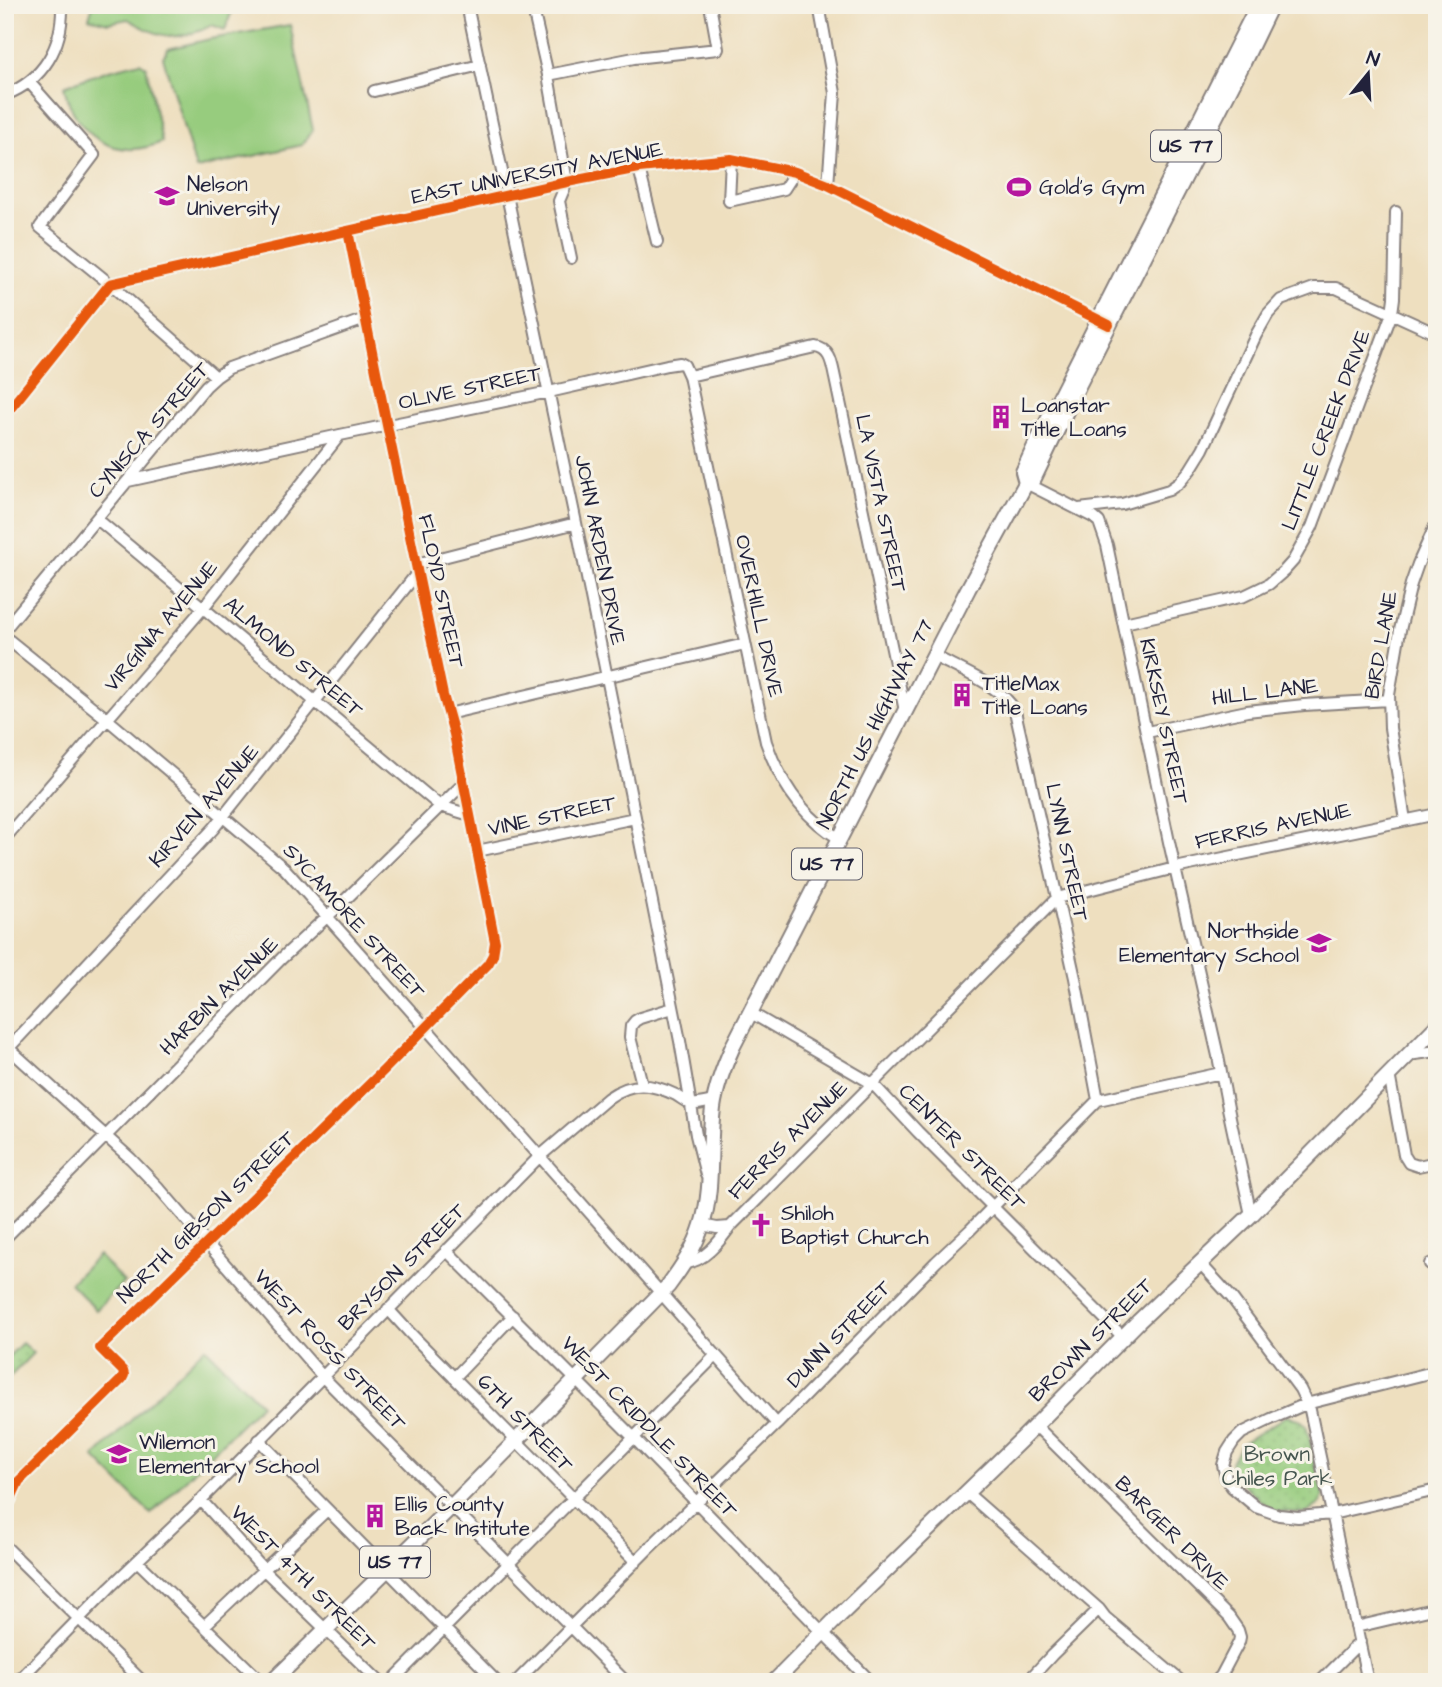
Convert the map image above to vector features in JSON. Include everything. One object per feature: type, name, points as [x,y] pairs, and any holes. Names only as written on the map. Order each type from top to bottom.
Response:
[{"type":"main road","name":"NORTH US HIGHWAY 77","points":[[1104,322],[1168,181],[1258,5]]},
{"type":"main road","name":"NORTH US HIGHWAY 77","points":[[685,1263],[702,1225],[709,1189],[714,1101],[724,1066],[968,589],[1026,483],[1023,472],[1067,380],[1104,322],[1242,65],[1271,5]]},
{"type":"main road","name":"BROWN STREET","points":[[774,1682],[1123,1337],[1251,1215],[1437,1026]]},
{"type":"main road","name":"FERRIS AVENUE","points":[[272,1682],[451,1507],[661,1293],[685,1263]]},
{"type":"street","points":[[5,95],[29,82],[45,65],[56,47],[62,23],[62,5]]},
{"type":"street","name":"JOHN ARDEN DRIVE","points":[[467,5],[576,523],[691,1104]]},
{"type":"street","points":[[532,5],[548,75],[567,182],[559,201],[571,258]]},
{"type":"street","points":[[548,75],[634,58],[718,49],[710,5]]},
{"type":"street","points":[[819,5],[835,93],[828,185]]},
{"type":"street","points":[[374,91],[480,65]]},
{"type":"street","points":[[29,82],[94,155],[40,227],[216,377]]},
{"type":"street","points":[[731,159],[729,201],[784,190],[795,172]]},
{"type":"street","name":"EAST UNIVERSITY AVENUE","points":[[110,284],[567,182],[639,168],[731,159],[795,172],[828,185],[1104,322]]},
{"type":"street","points":[[639,168],[657,242]]},
{"type":"street","name":"LITTLE CREEK DRIVE","points":[[1124,623],[1244,596],[1269,584],[1298,553],[1312,527],[1392,313],[1396,212]]},
{"type":"street","name":"FLOYD STREET","points":[[348,231],[470,815],[495,942],[492,958]]},
{"type":"street","points":[[5,415],[110,284]]},
{"type":"street","points":[[1079,509],[1122,504],[1169,490],[1179,483],[1203,449],[1256,335],[1268,314],[1281,300],[1314,288],[1336,288],[1437,334]]},
{"type":"street","name":"CYNISCA STREET","points":[[5,629],[216,377],[229,368],[365,319]]},
{"type":"street","name":"LA VISTA STREET","points":[[689,376],[815,347],[827,352],[835,378],[905,711]]},
{"type":"street","name":"OLIVE STREET","points":[[128,481],[667,365],[684,365],[689,376]]},
{"type":"street","name":"OVERHILL DRIVE","points":[[689,376],[766,741],[795,800],[807,814],[840,839]]},
{"type":"street","name":"VIRGINIA AVENUE","points":[[5,838],[204,607],[341,435]]},
{"type":"street","name":"KIRKSEY STREET","points":[[1026,483],[1093,516],[1102,527],[1251,1215]]},
{"type":"street","name":"ALMOND STREET","points":[[97,519],[440,806],[470,815]]},
{"type":"street","name":"BIRD LANE","points":[[1405,820],[1390,728],[1389,700],[1411,584],[1437,522]]},
{"type":"street","points":[[417,568],[576,523]]},
{"type":"street","name":"KIRVEN AVENUE","points":[[6,1049],[122,929],[224,816],[417,568]]},
{"type":"street","name":"SYCAMORE STREET","points":[[5,637],[285,869],[777,1424]]},
{"type":"street","points":[[449,714],[745,644]]},
{"type":"street","name":"LYNN STREET","points":[[934,656],[997,690],[1015,712],[1075,978],[1098,1100]]},
{"type":"street","name":"HILL LANE","points":[[1147,732],[1247,711],[1389,700]]},
{"type":"street","name":"HARBIN AVENUE","points":[[5,1238],[282,958],[463,784]]},
{"type":"street","name":"FERRIS AVENUE","points":[[685,1263],[699,1260],[1057,898],[1175,868],[1437,814]]},
{"type":"street","name":"VINE STREET","points":[[477,851],[635,818]]},
{"type":"street","name":"NORTH GIBSON STREET","points":[[5,1511],[19,1481],[122,1379],[123,1371],[100,1348],[425,1028],[492,958]]},
{"type":"street","points":[[673,1007],[640,1018],[631,1026],[630,1037],[642,1084],[676,1095],[691,1104],[714,1101]]},
{"type":"street","name":"CENTER STREET","points":[[751,1013],[873,1084],[1123,1337]]},
{"type":"street","name":"WEST ROSS STREET","points":[[6,1049],[158,1186],[323,1377],[626,1682]]},
{"type":"street","points":[[1408,1055],[1437,1051]]},
{"type":"street","points":[[1098,1100],[1221,1073]]},
{"type":"street","points":[[1389,1074],[1404,1155],[1409,1163],[1418,1166],[1437,1162]]},
{"type":"street","name":"BRYSON STREET","points":[[19,1681],[539,1157],[616,1091],[642,1084]]},
{"type":"street","name":"DUNN STREET","points":[[516,1682],[777,1424],[1098,1100]]},
{"type":"street","points":[[691,1104],[709,1189]]},
{"type":"street","points":[[702,1225],[730,1227]]},
{"type":"street","name":"WEST CRIDDLE STREET","points":[[446,1250],[634,1438],[871,1682]]},
{"type":"street","points":[[1200,1263],[1232,1298],[1300,1389],[1313,1425],[1368,1682]]},
{"type":"street","name":"6TH STREET","points":[[388,1309],[636,1562]]},
{"type":"street","points":[[454,1378],[513,1316]]},
{"type":"street","points":[[391,1682],[716,1355]]},
{"type":"street","points":[[1437,1371],[1306,1404],[1242,1433],[1227,1452],[1223,1465],[1226,1478],[1244,1498],[1264,1511],[1279,1515],[1298,1517],[1332,1514],[1437,1490]]},
{"type":"street","name":"BARGER DRIVE","points":[[1035,1425],[1199,1586],[1235,1625],[1240,1637],[1239,1642],[1215,1682]]},
{"type":"street","points":[[259,1440],[497,1682]]},
{"type":"street","points":[[967,1493],[1181,1682]]},
{"type":"street","name":"WEST 4TH STREET","points":[[201,1500],[265,1571],[380,1682]]},
{"type":"street","points":[[204,1626],[327,1510]]},
{"type":"street","points":[[5,1546],[143,1682]]},
{"type":"street","points":[[138,1562],[262,1682]]},
{"type":"street","points":[[1356,1627],[1437,1608]]},
{"type":"street","points":[[1027,1682],[1099,1609]]},
{"type":"street","points":[[1320,1682],[1360,1642]]},
{"type":"green space","points":[[93,5],[234,5],[225,30],[212,25],[189,34],[169,36],[149,30],[128,19],[108,23],[89,18]]},
{"type":"green space","points":[[290,25],[313,130],[302,145],[196,169],[163,57],[168,49]]},
{"type":"green space","points":[[140,62],[146,66],[162,142],[144,148],[113,146],[99,140],[77,118],[64,86]]},
{"type":"green space","points":[[98,1255],[124,1282],[96,1310],[70,1283]]},
{"type":"green space","points":[[22,1343],[33,1353],[5,1382],[5,1360]]},
{"type":"green space","points":[[205,1347],[261,1404],[151,1514],[94,1457]]},
{"type":"green space","name":"Brown Chiles Park","points":[[1286,1416],[1299,1419],[1306,1425],[1323,1495],[1321,1503],[1307,1513],[1273,1511],[1233,1473],[1231,1462],[1241,1444]]},
{"type":"cycle path","points":[[5,415],[110,284],[567,182],[639,168],[731,159],[795,172],[828,185],[1109,325]]},
{"type":"cycle path","points":[[5,1511],[19,1481],[122,1379],[123,1371],[100,1348],[384,1070],[488,964],[493,955],[495,942],[454,734],[443,695],[348,231]]},
{"type":"place","name":"Gold's Gym","points":[[1019,187]]},
{"type":"place","name":"Nelson University","points":[[167,196]]},
{"type":"place","name":"Loanstar Title Loans","points":[[1001,417]]},
{"type":"place","name":"TitleMax Title Loans","points":[[962,695]]},
{"type":"place","name":"Northside Elementary School","points":[[1319,943]]},
{"type":"place","name":"Shiloh Baptist Church","points":[[761,1225]]},
{"type":"place","name":"Wilemon Elementary School","points":[[119,1454]]},
{"type":"place","name":"Ellis County Back Institute","points":[[375,1516]]}]
